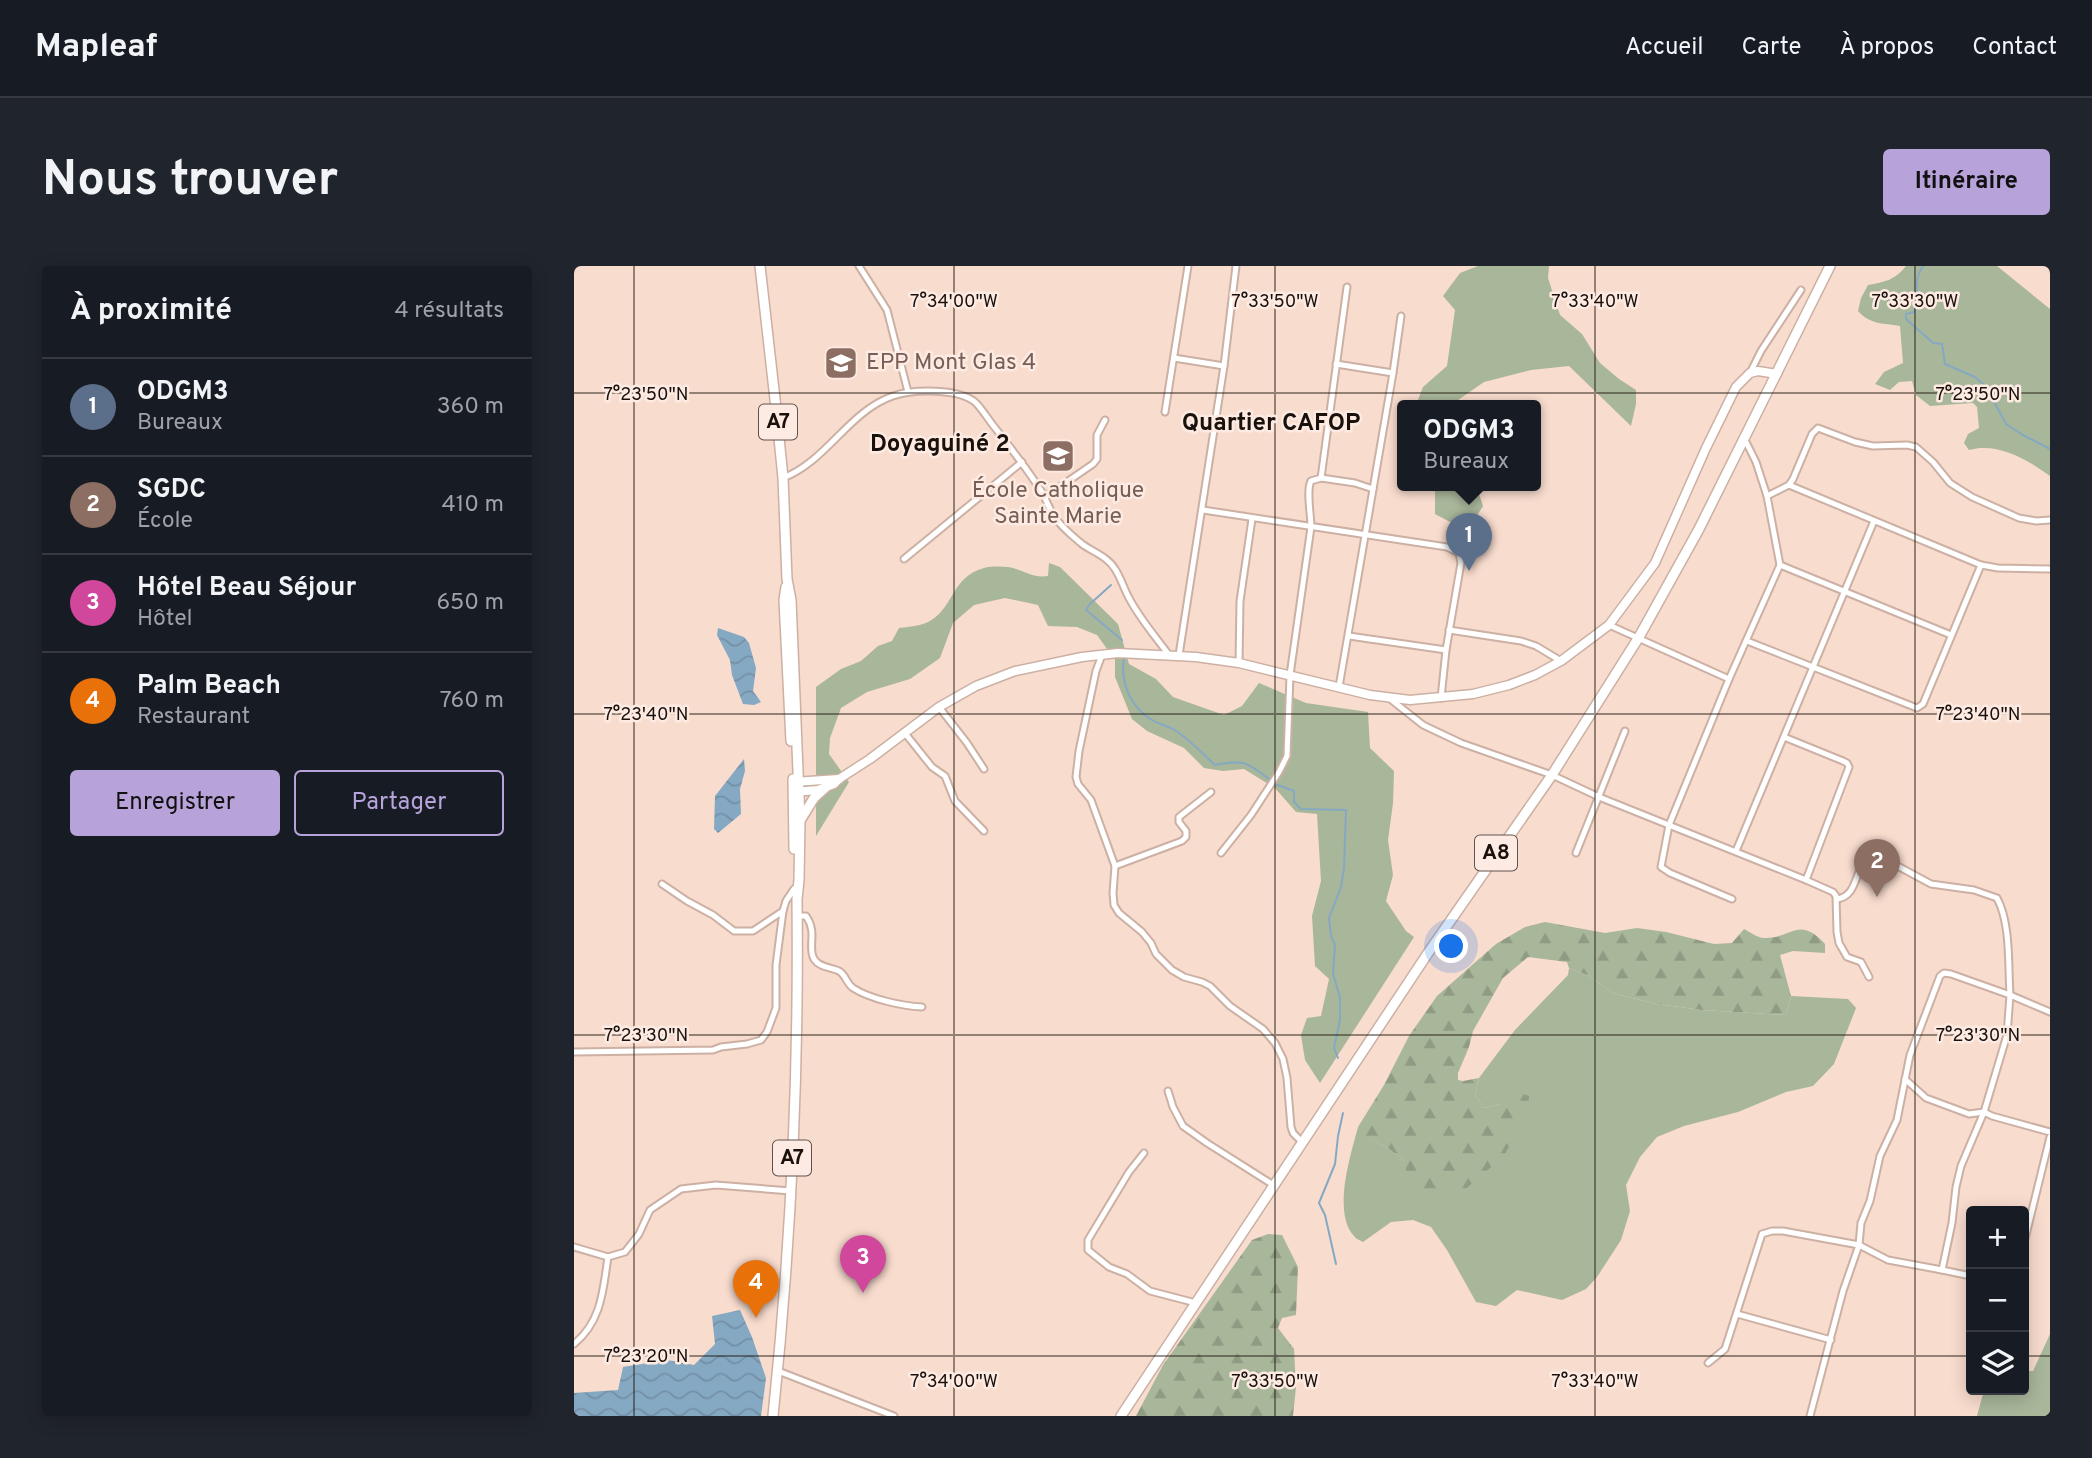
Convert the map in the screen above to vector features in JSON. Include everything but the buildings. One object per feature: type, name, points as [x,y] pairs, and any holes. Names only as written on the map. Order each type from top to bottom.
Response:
[{"type":"main road","name":"A7","points":[[760,266],[783,478],[787,579],[791,600],[796,787],[795,1096],[791,1191],[773,1416]]},
{"type":"main road","name":"A8","points":[[1121,1416],[1457,910],[1552,775],[1639,637],[1699,529],[1830,266]]},
{"type":"main road","name":"A7","points":[[796,787],[800,820],[799,880],[796,895]]},
{"type":"main road","points":[[800,820],[814,798],[826,787]]},
{"type":"street","points":[[859,266],[887,310],[908,392]]},
{"type":"street","points":[[1165,412],[1188,266]]},
{"type":"street","points":[[1174,655],[1203,510],[1237,266]]},
{"type":"street","points":[[1321,478],[1347,287]]},
{"type":"street","points":[[796,787],[826,787],[834,784],[904,732],[976,686],[1015,671],[1056,661],[1102,655],[1174,655],[1239,663],[1389,698],[1410,700],[1473,694],[1535,675],[1561,661],[1609,625],[1655,563],[1728,400],[1735,387],[1750,373],[1761,351],[1801,290]]},
{"type":"street","points":[[1339,687],[1401,316]]},
{"type":"street","points":[[1174,358],[1224,366]]},
{"type":"street","points":[[1336,364],[1393,373]]},
{"type":"street","points":[[1750,373],[1758,371],[1777,374]]},
{"type":"street","points":[[783,478],[808,464],[868,408],[882,400],[908,392],[961,395],[975,402],[1022,462],[1067,531],[1115,568],[1128,598],[1140,616],[1174,655]]},
{"type":"street","points":[[1045,496],[1097,459],[1097,435],[1105,420]]},
{"type":"street","points":[[1767,496],[1789,485],[1812,434],[1818,428],[1873,446],[1916,447],[1933,461],[1950,483],[1972,497],[2019,518],[2050,520]]},
{"type":"street","points":[[1731,899],[1661,867],[1669,825],[1729,679],[1780,565],[1767,496],[1756,462],[1744,438]]},
{"type":"street","points":[[904,559],[1022,462]]},
{"type":"street","points":[[1221,853],[1251,815],[1287,756],[1290,675],[1311,527],[1308,485],[1321,478],[1355,483],[1373,489]]},
{"type":"street","points":[[1789,485],[1981,565],[2050,569]]},
{"type":"street","points":[[1203,510],[1447,547],[1459,553],[1461,563],[1441,698]]},
{"type":"street","points":[[1239,663],[1240,601],[1252,519]]},
{"type":"street","points":[[1736,851],[1874,521]]},
{"type":"street","points":[[1780,565],[1951,635]]},
{"type":"street","points":[[1747,641],[1917,708],[1923,704],[1981,565]]},
{"type":"street","points":[[1609,625],[1729,679]]},
{"type":"street","points":[[1449,631],[1521,641],[1536,646],[1561,661]]},
{"type":"street","points":[[1349,636],[1446,650]]},
{"type":"street","points":[[1102,655],[1093,685],[1076,777],[1078,784],[1091,800],[1115,866],[1112,893],[1114,905],[1151,943],[1164,963],[1184,977],[1210,986],[1230,1006],[1253,1020],[1275,1043],[1283,1059],[1287,1078],[1291,1127],[1293,1133],[1303,1142]]},
{"type":"street","points":[[1389,698],[1414,719],[1461,743],[1552,775],[1599,797],[1833,892],[1837,899],[1837,932],[1842,949],[1847,957],[1861,962],[1869,977]]},
{"type":"street","points":[[939,708],[984,769]]},
{"type":"street","points":[[1576,853],[1625,731]]},
{"type":"street","points":[[904,732],[932,767],[945,776],[955,801],[984,831]]},
{"type":"street","points":[[1784,737],[1843,761],[1849,767],[1806,880]]},
{"type":"street","points":[[796,787],[839,779]]},
{"type":"street","points":[[1115,866],[1182,841],[1186,837],[1186,831],[1179,822],[1179,817],[1211,792]]},
{"type":"street","points":[[1837,899],[1844,898],[1850,891],[1866,858],[1871,855],[1879,856],[1931,884],[1997,898],[2002,908],[2006,927],[2010,995],[2007,1035],[1984,1112],[1961,1166],[1942,1270]]},
{"type":"street","points":[[662,884],[734,931],[752,931],[783,911]]},
{"type":"street","points":[[574,1052],[713,1050],[761,1040],[776,1008],[776,965],[783,911],[786,901],[796,895]]},
{"type":"street","points":[[797,916],[806,916],[810,922],[813,930],[812,952],[814,959],[820,964],[837,970],[856,990],[894,1003],[922,1007]]},
{"type":"street","points":[[1810,1416],[1843,1291],[1859,1245],[1861,1223],[1870,1200],[1880,1156],[1897,1120],[1910,1055],[1940,976],[1944,973],[1951,974],[2050,1012]]},
{"type":"street","points":[[1905,1079],[1926,1098],[1935,1102],[1969,1114],[1984,1112],[2050,1134],[2029,1226]]},
{"type":"street","points":[[1168,1091],[1183,1126],[1275,1185]]},
{"type":"street","points":[[1144,1153],[1129,1172],[1088,1240],[1088,1250],[1150,1291],[1196,1303]]},
{"type":"street","points":[[574,1247],[608,1256],[625,1252],[639,1234],[650,1210],[681,1189],[716,1185],[791,1191]]},
{"type":"street","points":[[1708,1363],[1725,1349],[1762,1234],[1783,1231],[1859,1245],[1888,1260],[1966,1275]]},
{"type":"street","points":[[574,1344],[597,1316],[608,1256]]},
{"type":"street","points":[[1737,1314],[1831,1340]]},
{"type":"street","points":[[778,1371],[894,1416]]},
{"type":"green space","points":[[1478,266],[1549,266],[1548,278],[1560,315],[1582,334],[1600,363],[1636,390],[1631,426],[1569,366],[1531,370],[1484,382],[1458,400],[1418,400],[1423,387],[1447,366],[1455,310],[1443,296],[1460,273]]},
{"type":"green space","points":[[1906,266],[1997,266],[2050,309],[2050,476],[2022,458],[2001,450],[1969,450],[1964,443],[1968,434],[1979,428],[1977,407],[1973,403],[1930,406],[1916,395],[1912,381],[1899,382],[1890,390],[1875,384],[1884,372],[1903,363],[1900,326],[1867,319],[1858,311],[1861,298],[1868,285],[1889,280]]},
{"type":"green space","points":[[1435,491],[1478,491],[1483,506],[1473,522],[1454,524],[1435,514]]},
{"type":"green space","points":[[1049,563],[1060,567],[1118,624],[1129,664],[1156,679],[1173,697],[1224,715],[1242,706],[1259,683],[1306,703],[1368,712],[1370,748],[1394,771],[1388,840],[1393,875],[1386,901],[1406,931],[1414,937],[1320,1083],[1305,1060],[1301,1035],[1307,1018],[1321,1016],[1329,979],[1315,966],[1312,916],[1321,881],[1317,814],[1296,812],[1275,788],[1244,769],[1223,771],[1204,768],[1184,748],[1147,731],[1132,719],[1115,677],[1115,660],[1097,635],[1077,627],[1048,626],[1038,605],[1005,598],[974,605],[953,623],[940,658],[910,679],[867,692],[841,708],[830,738],[829,754],[849,782],[816,836],[816,687],[841,669],[861,661],[878,646],[892,641],[899,628],[923,624],[935,618],[958,586],[973,572],[1000,567],[1013,568],[1035,576],[1048,576]]},
{"type":"green space","points":[[1545,922],[1605,933],[1637,928],[1714,944],[1732,943],[1744,929],[1764,938],[1801,930],[1816,935],[1825,944],[1825,953],[1793,951],[1780,955],[1791,996],[1786,1015],[1702,1010],[1657,1004],[1612,993],[1590,976],[1569,968],[1567,962],[1528,957],[1503,978],[1473,1031],[1458,1080],[1479,1078],[1475,1095],[1484,1108],[1501,1104],[1513,1090],[1529,1096],[1528,1110],[1504,1156],[1462,1192],[1426,1199],[1407,1181],[1405,1161],[1385,1146],[1360,1136],[1358,1127],[1384,1085],[1409,1036],[1437,996],[1496,944],[1525,927]]},
{"type":"green space","points":[[1569,968],[1590,976],[1612,993],[1657,1004],[1702,1010],[1786,1015],[1791,996],[1848,999],[1856,1008],[1834,1064],[1813,1086],[1786,1092],[1738,1112],[1684,1126],[1657,1137],[1640,1157],[1626,1185],[1630,1211],[1621,1240],[1586,1289],[1562,1300],[1517,1290],[1496,1306],[1476,1302],[1431,1227],[1413,1220],[1391,1222],[1363,1242],[1354,1236],[1344,1213],[1344,1198],[1358,1127],[1361,1136],[1385,1146],[1405,1161],[1462,1191],[1478,1177],[1501,1104],[1484,1108],[1475,1095],[1479,1078],[1515,1030],[1568,975]]},
{"type":"green space","points":[[1268,1234],[1282,1235],[1298,1267],[1296,1315],[1282,1318],[1278,1328],[1294,1349],[1296,1387],[1293,1416],[1136,1416],[1163,1365],[1252,1240]]},
{"type":"green space","points":[[2050,1334],[2050,1416],[1977,1416],[1983,1395],[2029,1395],[2029,1371],[2033,1371]]},
{"type":"water","points":[[718,628],[744,637],[749,643],[756,668],[753,691],[761,702],[754,705],[743,704],[732,675],[730,660],[717,635]]},
{"type":"water","points":[[744,759],[745,771],[740,789],[741,814],[718,833],[714,829],[715,796]]},
{"type":"water","points":[[740,1310],[766,1378],[761,1416],[574,1416],[574,1393],[618,1390],[623,1367],[667,1360],[694,1365],[715,1344],[712,1316]]},
{"type":"waterway","points":[[1923,266],[1919,272],[1914,312],[1906,314],[1906,319],[1933,343],[1942,344],[1945,364],[1975,377],[1986,387],[2006,424],[2050,449]]},
{"type":"waterway","points":[[1111,585],[1086,610],[1122,640]]},
{"type":"waterway","points":[[1124,658],[1125,685],[1132,701],[1144,715],[1179,733],[1215,765],[1244,763],[1269,779]]},
{"type":"waterway","points":[[1275,784],[1294,791],[1294,802],[1301,809],[1346,810],[1344,869],[1341,887],[1329,918],[1335,945],[1333,974],[1340,997],[1340,1020],[1334,1048],[1338,1058]]},
{"type":"waterway","points":[[1336,1264],[1325,1215],[1319,1203],[1335,1164],[1343,1113]]},
{"type":"place","name":"EPP Mont Glas 4","points":[[841,363]]},
{"type":"place","name":"École Catholique Sainte Marie","points":[[1058,456]]},
{"type":"place","name":"ODGM3","points":[[1469,571]]},
{"type":"place","name":"SGDC","points":[[1877,897]]},
{"type":"place","name":"Hôtel Beau Séjour","points":[[863,1293]]},
{"type":"place","name":"Palm Beach","points":[[756,1318]]},
{"type":"district","name":"Quartier CAFOP","points":[[1271,424]]},
{"type":"district","name":"Doyaguiné 2","points":[[940,445]]}]
